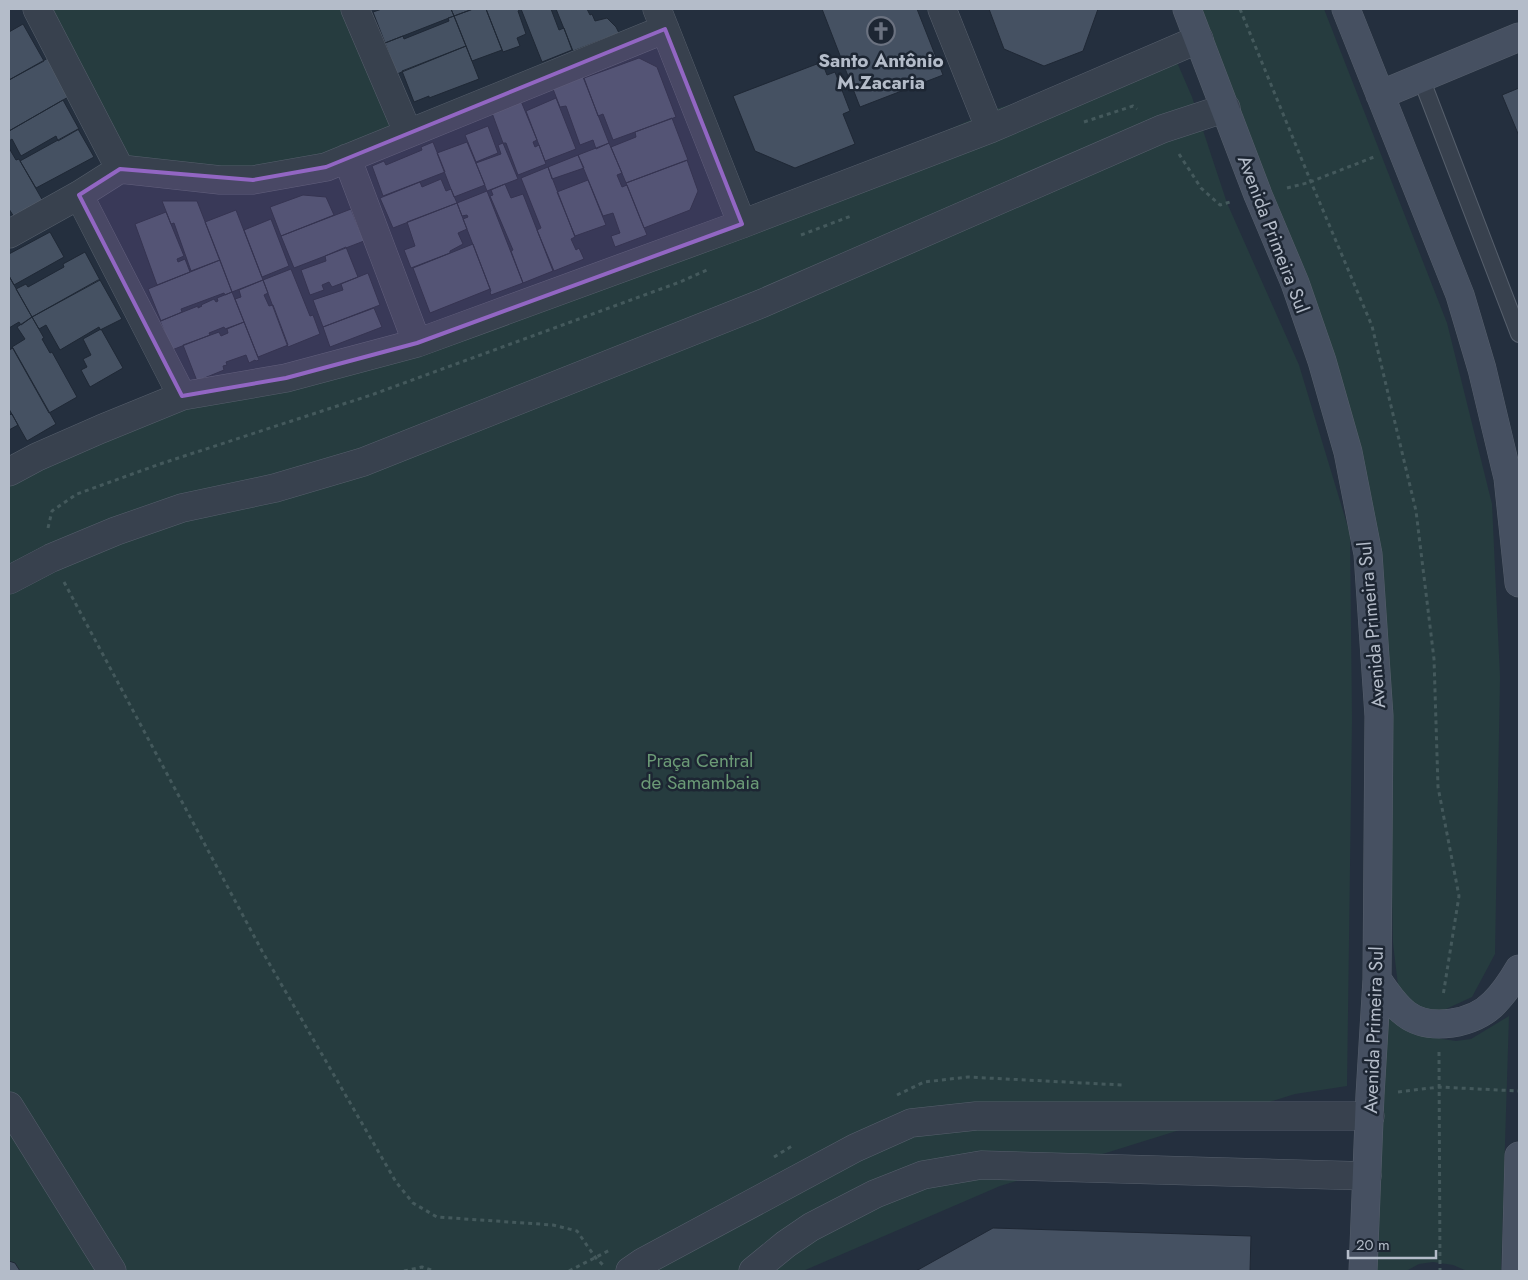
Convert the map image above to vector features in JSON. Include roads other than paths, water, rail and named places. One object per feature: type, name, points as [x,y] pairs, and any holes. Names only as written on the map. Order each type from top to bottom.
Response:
[{"type":"main road","name":"Avenida Primeira Sul","points":[[1188,9],[1259,197],[1295,283],[1334,400],[1348,452],[1368,554],[1380,716],[1377,979],[1363,1271]]},
{"type":"main road","points":[[1346,9],[1460,295],[1482,368],[1508,478],[1519,583]]},
{"type":"main road","points":[[1380,95],[1519,37]]},
{"type":"main road","points":[[1377,979],[1405,1013],[1424,1022],[1444,1024],[1461,1022],[1480,1014],[1494,1004],[1519,969]]},
{"type":"main road","points":[[1516,1271],[1519,1156]]},
{"type":"street","points":[[37,9],[120,169]]},
{"type":"street","points":[[355,9],[408,132]]},
{"type":"street","points":[[942,9],[990,130]]},
{"type":"street","points":[[9,234],[79,195],[120,169],[220,180],[253,180],[326,167],[661,19],[742,224]]},
{"type":"street","points":[[9,472],[37,457],[182,396],[286,378],[417,343],[742,224],[990,130],[1199,39]]},
{"type":"street","points":[[9,580],[51,558],[116,531],[182,508],[275,488],[372,458],[763,303],[1162,129],[1226,108]]},
{"type":"street","points":[[347,158],[417,343]]},
{"type":"street","points":[[79,195],[182,396]]},
{"type":"street","points":[[9,1106],[112,1271]]},
{"type":"street","points":[[618,1269],[643,1262],[855,1148],[911,1123],[976,1116],[1370,1116]]},
{"type":"street","points":[[753,1271],[786,1244],[811,1227],[874,1194],[923,1175],[981,1165],[1367,1176]]},
{"type":"lane","points":[[1421,78],[1519,334]]},
{"type":"place","name":"Santo Antônio M.Zacaria","points":[[881,31]]},
{"type":"park label","name":"Praça Central de Samambaia","points":[[700,771]]}]
